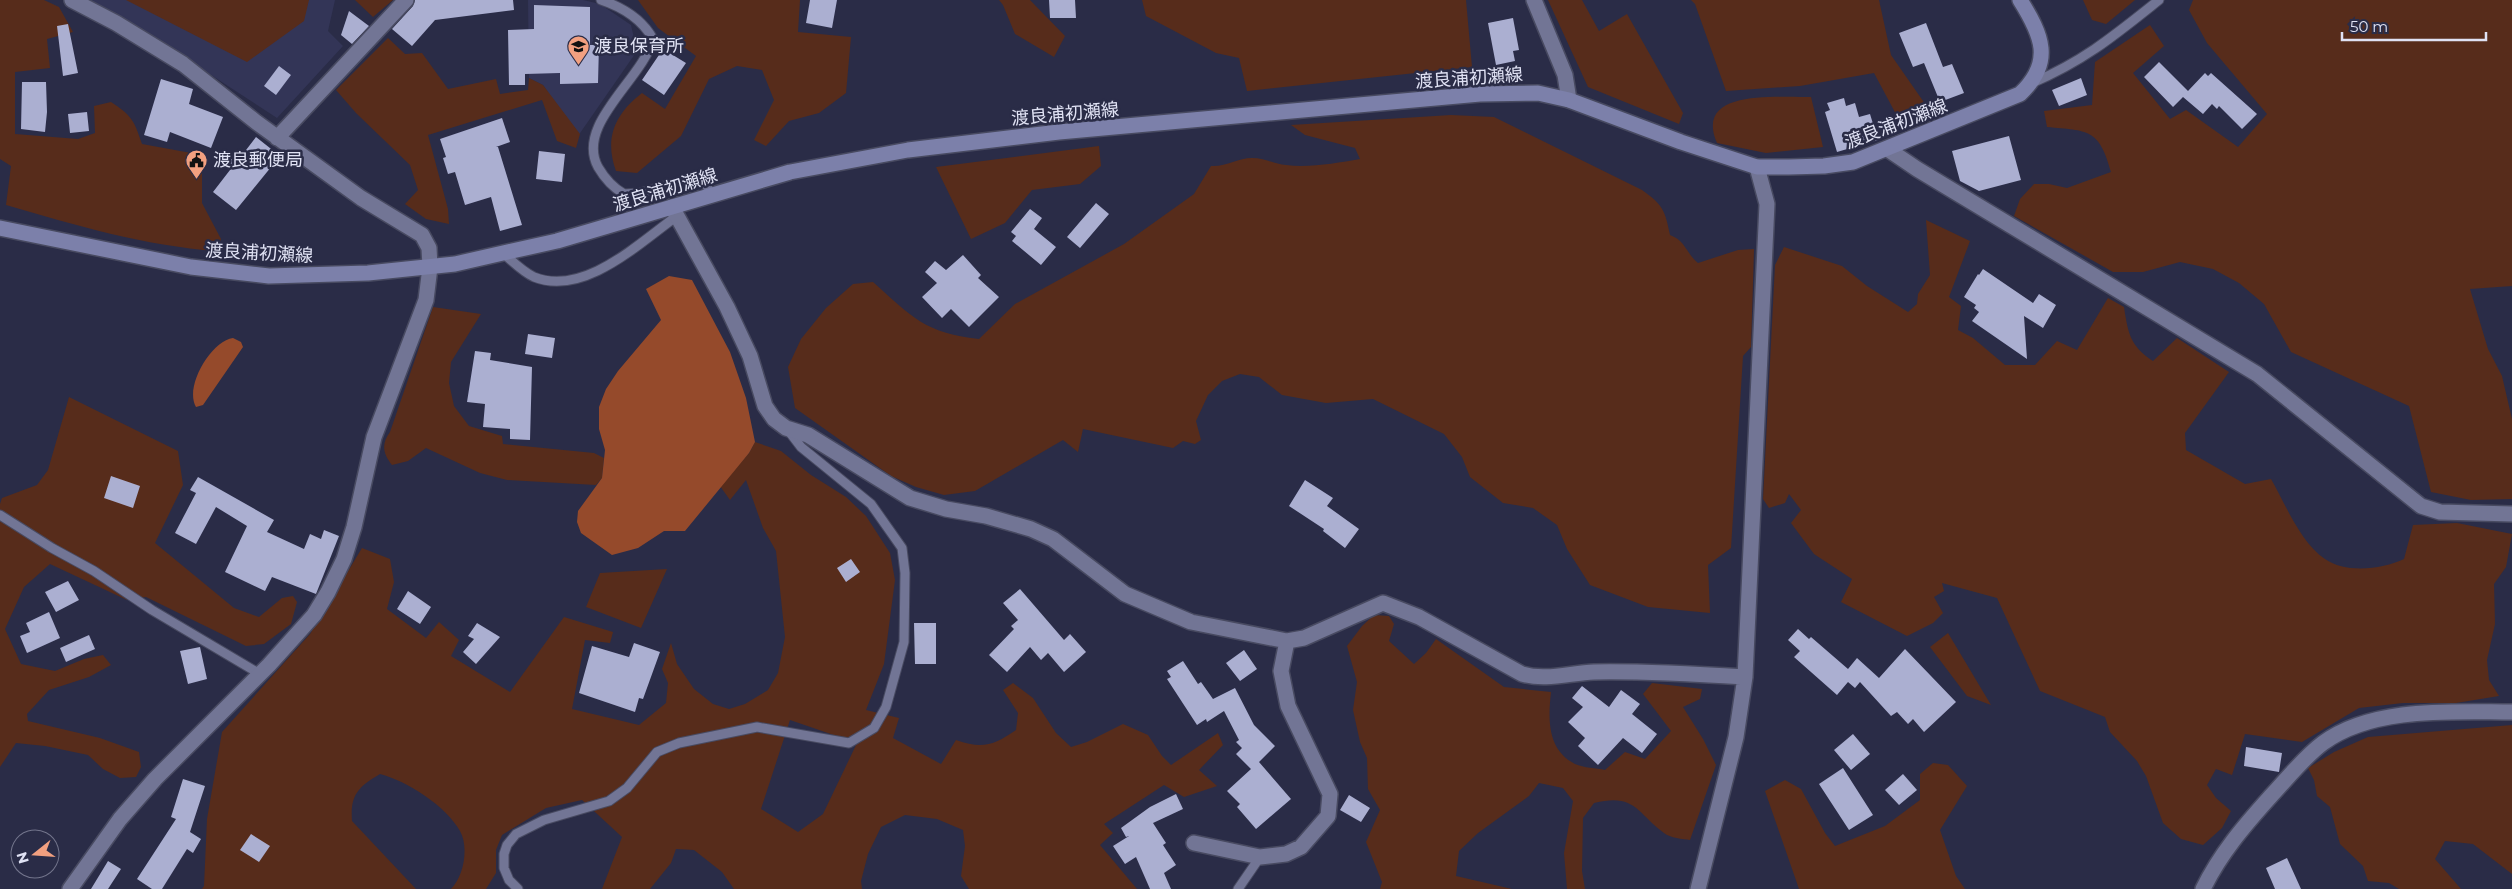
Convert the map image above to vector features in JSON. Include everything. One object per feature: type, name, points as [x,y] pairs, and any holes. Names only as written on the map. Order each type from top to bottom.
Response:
[{"type":"main road","points":[[2020,0],[2039,31],[2042,47],[2038,72],[2032,83]]},
{"type":"main road","name":"渡良浦初瀬線","points":[[0,228],[190,267],[269,276],[368,273],[430,267],[503,254],[674,211],[711,195],[790,172],[908,150],[1059,132],[1480,94],[1538,93],[1569,100],[1681,142],[1757,167],[1834,165],[1853,162],[1889,150],[2020,94],[2032,83]]},
{"type":"street","points":[[70,889],[125,812],[155,779],[260,674],[314,615],[344,559],[354,527],[374,437],[426,300],[430,267],[428,248],[422,235],[362,198],[277,138],[182,64],[72,0]]},
{"type":"street","points":[[277,138],[406,0]]},
{"type":"street","points":[[1534,0],[1565,75],[1569,100]]},
{"type":"street","points":[[1889,150],[1917,169],[2257,374],[2421,506],[2440,512],[2512,514]]},
{"type":"street","points":[[1698,889],[1736,736],[1745,677],[1767,204],[1757,167]]},
{"type":"street","points":[[674,211],[727,307],[750,356],[764,406],[774,419],[786,428],[808,435],[910,498],[946,509],[986,516],[1031,529],[1053,539],[1126,594],[1190,622],[1287,642],[1304,638],[1383,603],[1413,614],[1522,674],[1533,678],[1592,672],[1636,671],[1745,677]]},
{"type":"street","points":[[1194,843],[1260,856],[1286,854],[1301,847],[1328,816],[1330,794],[1288,706],[1281,671],[1287,642]]},
{"type":"street","points":[[2203,889],[2222,854],[2248,821],[2305,760],[2323,743],[2338,734],[2368,722],[2430,712],[2512,712]]},
{"type":"lane","points":[[601,0],[636,17],[648,30],[653,39],[649,52],[604,116],[593,138],[593,158],[604,178],[624,194],[640,193],[702,175],[711,195]]},
{"type":"lane","points":[[2032,83],[2064,69],[2098,48],[2159,0]]},
{"type":"lane","points":[[503,254],[533,277],[556,281],[578,280],[602,269],[674,211]]},
{"type":"lane","points":[[518,889],[509,880],[504,868],[505,850],[516,834],[544,820],[609,801],[627,788],[657,752],[679,743],[757,728],[849,743],[874,728],[886,708],[904,642],[905,573],[902,548],[871,504],[801,447],[786,428]]},
{"type":"lane","points":[[0,515],[52,548],[94,571],[152,610],[260,674]]},
{"type":"lane","points":[[1238,889],[1260,856]]},
{"type":"shaded area","points":[[0,0],[44,0],[59,7],[73,32],[47,39],[50,68],[15,72],[15,134],[78,139],[95,133],[94,106],[111,102],[124,111],[131,119],[142,144],[202,155],[202,203],[221,239],[217,251],[137,240],[6,205],[11,166],[0,159]]},
{"type":"shaded area","points":[[88,0],[335,0],[328,31],[343,46],[277,118],[122,17]]},
{"type":"shaded area","points":[[126,0],[309,0],[304,21],[247,62]]},
{"type":"shaded area","points":[[355,0],[393,0],[373,17]]},
{"type":"shaded area","name":"渡良保育所","points":[[528,0],[583,0],[600,4],[631,25],[637,51],[578,136],[543,85],[529,78]]},
{"type":"shaded area","points":[[638,0],[800,0],[798,32],[851,37],[846,93],[819,113],[789,121],[766,146],[754,140],[774,100],[762,70],[737,66],[709,79],[681,136],[637,173],[616,171],[611,148],[612,137],[614,128],[625,109],[642,93],[665,109],[696,56],[658,28]]},
{"type":"shaded area","points":[[999,0],[1030,0],[1065,36],[1054,57],[1015,34]]},
{"type":"shaded area","points":[[1142,0],[1466,0],[1472,67],[1247,91],[1239,58],[1216,53],[1146,16]]},
{"type":"shaded area","points":[[1548,0],[1582,0],[1599,31],[1627,14],[1683,113],[1679,124],[1588,87]]},
{"type":"shaded area","points":[[1691,0],[1879,0],[1891,55],[1930,111],[1897,116],[1874,73],[1800,86],[1726,91],[1695,4]]},
{"type":"shaded area","points":[[2083,0],[2135,0],[2106,24],[2092,20]]},
{"type":"shaded area","points":[[2193,0],[2512,0],[2512,286],[2470,289],[2488,349],[2502,376],[2512,419],[2512,499],[2471,500],[2431,492],[2409,406],[2291,352],[2264,304],[2239,283],[2213,269],[2180,262],[2143,272],[2113,272],[2014,216],[2020,199],[2034,184],[2049,184],[2067,188],[2111,172],[2102,147],[2096,139],[2082,131],[2047,127],[2044,111],[2092,105],[2095,62],[2150,25],[2164,46],[2133,73],[2170,119],[2186,110],[2238,147],[2267,114],[2207,43],[2189,10]]},
{"type":"shaded area","points":[[388,38],[405,54],[422,53],[448,89],[496,79],[500,94],[528,90],[529,78],[543,85],[580,134],[576,148],[557,141],[542,100],[428,135],[448,209],[449,224],[426,219],[405,204],[418,190],[410,165],[356,113],[336,90]]},
{"type":"shaded area","points":[[1761,97],[1811,97],[1823,147],[1766,153],[1717,143],[1713,125],[1717,113],[1728,105]]},
{"type":"shaded area","points":[[1451,115],[1494,117],[1642,190],[1659,204],[1670,235],[1679,240],[1698,263],[1738,250],[1754,249],[1751,347],[1743,356],[1731,548],[1708,565],[1710,613],[1648,607],[1590,585],[1567,549],[1557,525],[1533,508],[1503,503],[1470,477],[1462,457],[1444,434],[1373,399],[1326,403],[1282,395],[1259,377],[1240,374],[1222,381],[1208,395],[1196,421],[1201,440],[1195,444],[1183,441],[1173,448],[1083,429],[1078,452],[1063,440],[975,491],[944,495],[916,487],[891,476],[795,408],[788,367],[801,339],[826,308],[853,284],[873,282],[909,314],[932,328],[979,339],[1015,304],[1124,244],[1194,194],[1211,166],[1252,158],[1295,166],[1323,165],[1360,159],[1355,148],[1305,135],[1291,125]]},
{"type":"shaded area","points":[[1099,146],[1101,166],[1080,184],[1032,190],[1005,223],[971,239],[936,167]]},
{"type":"shaded area","points":[[1926,220],[1970,241],[1949,297],[1961,306],[1958,330],[1973,338],[2005,365],[2035,365],[2057,341],[2077,350],[2108,298],[2124,307],[2131,338],[2139,350],[2153,361],[2177,338],[2229,372],[2185,433],[2186,450],[2245,484],[2271,479],[2294,522],[2308,543],[2316,552],[2334,564],[2343,567],[2364,568],[2386,565],[2404,559],[2413,525],[2457,523],[2512,534],[2506,567],[2494,584],[2495,624],[2487,660],[2489,680],[2499,696],[2456,703],[2403,703],[2359,708],[2302,742],[2245,734],[2232,775],[2216,769],[2207,785],[2216,798],[2231,811],[2222,828],[2203,845],[2181,839],[2163,823],[2146,776],[2137,761],[2110,732],[2105,717],[2040,691],[1997,598],[1942,583],[1944,591],[1934,597],[1943,613],[1933,623],[1907,636],[1841,602],[1852,579],[1814,554],[1791,523],[1801,510],[1789,494],[1785,503],[1769,508],[1763,499],[1775,265],[1784,247],[1842,266],[1867,286],[1908,312],[1917,304],[1918,294],[1930,275]]},
{"type":"shaded area","points":[[669,276],[692,280],[730,352],[746,398],[755,442],[749,453],[685,531],[664,531],[638,548],[612,555],[581,533],[577,522],[578,511],[602,478],[605,450],[599,429],[599,407],[606,389],[618,371],[661,320],[646,289]]},
{"type":"shaded area","points":[[433,307],[481,314],[451,362],[449,383],[454,406],[469,426],[502,436],[503,444],[594,453],[604,458],[602,478],[596,485],[507,480],[480,473],[426,448],[408,461],[392,465],[385,453],[385,441],[390,432]]},
{"type":"shaded area","points":[[233,338],[241,342],[243,347],[203,405],[196,407],[193,398],[194,388],[202,366],[216,347]]},
{"type":"shaded area","points":[[69,397],[178,451],[183,485],[155,543],[234,608],[259,617],[282,598],[293,596],[297,602],[291,624],[264,644],[246,646],[146,597],[127,600],[50,564],[24,587],[5,629],[21,664],[55,671],[84,659],[103,655],[111,665],[89,677],[49,690],[27,714],[28,721],[100,738],[139,752],[141,767],[136,777],[120,778],[103,769],[88,755],[45,746],[16,743],[0,767],[0,504],[2,498],[37,485],[48,470]]},
{"type":"shaded area","points":[[755,442],[781,451],[811,475],[846,497],[866,516],[890,553],[895,580],[884,664],[866,710],[899,718],[893,738],[941,764],[956,740],[980,745],[1001,740],[1016,730],[1018,713],[1003,690],[1013,683],[1033,698],[1056,733],[1071,747],[1087,742],[1123,724],[1148,735],[1162,756],[1171,765],[1218,733],[1223,745],[1199,770],[1217,786],[1184,797],[1164,785],[1104,824],[1113,833],[1100,845],[1137,889],[969,889],[961,876],[965,846],[963,830],[937,819],[905,815],[881,827],[868,854],[861,881],[862,889],[734,889],[722,872],[694,850],[676,849],[671,863],[650,889],[602,889],[622,837],[582,800],[546,808],[502,835],[496,850],[496,873],[486,889],[451,889],[459,877],[464,861],[464,845],[460,831],[436,804],[425,796],[402,782],[380,774],[366,783],[354,798],[352,821],[416,889],[202,889],[204,886],[207,819],[222,732],[310,634],[362,548],[390,559],[394,582],[387,609],[426,638],[439,622],[459,640],[451,656],[510,692],[564,617],[613,632],[610,643],[585,640],[572,709],[639,725],[666,703],[668,683],[662,669],[671,643],[677,664],[694,689],[713,704],[729,709],[745,704],[768,690],[778,673],[785,637],[776,551],[763,528],[746,480],[730,500],[720,486],[749,453]],"holes":[[[790,720],[857,743],[823,814],[798,832],[761,809]]]},
{"type":"shaded area","points":[[667,569],[641,628],[586,607],[600,573]]},
{"type":"shaded area","points":[[1374,615],[1389,616],[1394,624],[1389,641],[1414,664],[1426,653],[1436,639],[1504,687],[1551,692],[1550,723],[1554,742],[1566,758],[1582,766],[1605,770],[1625,752],[1645,759],[1671,731],[1643,694],[1652,683],[1702,689],[1700,699],[1683,707],[1703,739],[1716,765],[1690,840],[1667,835],[1634,806],[1627,803],[1608,801],[1594,803],[1583,818],[1582,871],[1585,889],[1567,889],[1564,853],[1573,801],[1563,788],[1539,783],[1529,796],[1478,833],[1459,851],[1456,876],[1512,889],[1380,889],[1382,882],[1366,842],[1380,810],[1368,789],[1367,758],[1360,742],[1353,710],[1357,682],[1347,646],[1362,626]]},
{"type":"shaded area","points":[[1948,633],[1991,705],[1967,696],[1930,647]]},
{"type":"shaded area","points":[[2512,725],[2512,874],[2473,844],[2445,841],[2435,859],[2461,889],[2399,889],[2389,883],[2368,881],[2363,866],[2340,844],[2330,807],[2317,796],[2314,780],[2308,768],[2334,752],[2368,737]]},
{"type":"shaded area","points":[[1933,763],[1948,765],[1967,786],[1940,830],[1956,876],[1965,889],[1799,889],[1765,791],[1785,780],[1801,789],[1825,833],[1835,846],[1885,826],[1920,800],[1920,774]]},
{"type":"building","points":[[415,0],[513,0],[514,10],[435,20],[412,46],[392,29],[413,6]]},
{"type":"building","points":[[810,0],[837,0],[832,28],[806,23]]},
{"type":"building","points":[[1049,0],[1075,0],[1076,18],[1050,18]]},
{"type":"building","points":[[534,5],[590,7],[590,45],[599,45],[598,83],[560,84],[560,73],[525,74],[525,85],[509,85],[508,30],[534,29]]},
{"type":"building","points":[[349,11],[369,26],[352,44],[341,35]]},
{"type":"building","points":[[1513,18],[1519,50],[1513,51],[1515,61],[1496,65],[1488,23]]},
{"type":"building","points":[[1926,23],[1943,67],[1952,64],[1964,93],[1940,102],[1924,63],[1913,67],[1899,33]]},
{"type":"building","points":[[68,24],[78,73],[63,76],[57,26]]},
{"type":"building","points":[[663,49],[686,63],[664,95],[642,80]]},
{"type":"building","points":[[2159,62],[2188,91],[2205,73],[2208,76],[2211,73],[2257,114],[2242,129],[2219,106],[2217,109],[2212,104],[2203,114],[2183,97],[2173,107],[2144,77]]},
{"type":"building","points":[[279,66],[291,75],[276,95],[264,86]]},
{"type":"building","points":[[2081,78],[2087,95],[2059,106],[2052,90]]},
{"type":"building","points":[[161,79],[193,89],[189,104],[223,117],[211,148],[170,132],[167,142],[144,135]]},
{"type":"building","points":[[22,82],[46,82],[47,112],[45,132],[21,129]]},
{"type":"building","points":[[1844,98],[1846,106],[1855,103],[1859,117],[1870,114],[1878,140],[1837,152],[1825,112],[1830,110],[1827,103]]},
{"type":"building","points":[[87,112],[89,131],[70,133],[68,114]]},
{"type":"building","points":[[502,118],[510,142],[496,147],[498,147],[522,225],[500,231],[491,197],[465,205],[455,172],[448,174],[443,158],[446,157],[440,139]]},
{"type":"building","points":[[2009,136],[2021,180],[1979,191],[1960,181],[1952,151]]},
{"type":"building","points":[[256,137],[280,156],[236,210],[213,192],[230,170],[225,167],[239,150],[243,154]]},
{"type":"building","points":[[539,151],[565,154],[562,182],[536,179]]},
{"type":"building","points":[[1096,203],[1109,214],[1080,248],[1067,237]]},
{"type":"building","points":[[1030,209],[1042,218],[1034,229],[1056,247],[1041,265],[1012,241],[1016,236],[1011,232]]},
{"type":"building","points":[[963,255],[981,275],[978,278],[999,297],[969,327],[951,309],[942,318],[922,297],[937,283],[925,272],[935,261],[946,270]]},
{"type":"building","points":[[1983,269],[2033,303],[2039,294],[2056,305],[2043,328],[2024,316],[2027,359],[1972,321],[1979,312],[1974,308],[1976,305],[1964,297]]},
{"type":"building","points":[[528,334],[555,338],[552,358],[525,354]]},
{"type":"building","points":[[475,351],[491,353],[490,360],[532,367],[530,440],[510,439],[510,429],[483,427],[485,404],[467,402]]},
{"type":"building","points":[[111,476],[140,486],[133,508],[104,498]]},
{"type":"building","points":[[198,477],[274,520],[267,532],[304,549],[310,534],[321,539],[324,530],[339,536],[316,594],[272,577],[265,591],[225,572],[247,526],[216,507],[196,544],[175,533],[196,493],[190,490]]},
{"type":"building","points":[[1305,480],[1333,498],[1327,506],[1359,529],[1345,548],[1323,531],[1324,529],[1289,506]]},
{"type":"building","points":[[851,559],[860,572],[846,582],[837,568]]},
{"type":"building","points":[[68,581],[79,600],[56,612],[45,592]]},
{"type":"building","points":[[1020,589],[1064,640],[1070,634],[1086,652],[1064,672],[1048,653],[1041,660],[1030,647],[1007,672],[989,655],[1014,629],[1011,626],[1018,620],[1003,603]]},
{"type":"building","points":[[408,591],[431,607],[420,624],[397,609]]},
{"type":"building","points":[[49,612],[60,638],[27,653],[20,636],[30,632],[26,623]]},
{"type":"building","points":[[477,623],[500,637],[476,664],[463,652],[474,639],[468,636]]},
{"type":"building","points":[[914,623],[936,623],[936,664],[915,664]]},
{"type":"building","points":[[1798,629],[1809,639],[1811,637],[1848,669],[1857,658],[1879,678],[1905,649],[1956,702],[1924,732],[1913,719],[1908,724],[1897,712],[1891,716],[1860,682],[1855,688],[1848,682],[1837,695],[1794,657],[1800,651],[1788,640]]},
{"type":"building","points":[[89,635],[95,649],[66,662],[60,648]]},
{"type":"building","points":[[634,643],[660,652],[643,699],[639,698],[635,712],[579,693],[592,646],[629,657]]},
{"type":"building","points":[[200,647],[207,679],[188,684],[180,651]]},
{"type":"building","points":[[1244,650],[1257,669],[1240,681],[1226,663]]},
{"type":"building","points":[[1183,661],[1198,684],[1201,682],[1213,699],[1235,688],[1254,725],[1275,746],[1259,762],[1291,799],[1256,829],[1237,807],[1240,804],[1227,791],[1251,769],[1236,754],[1242,748],[1236,742],[1239,740],[1224,711],[1207,722],[1206,719],[1197,725],[1167,679],[1171,677],[1167,671]]},
{"type":"building","points":[[1582,686],[1609,707],[1621,690],[1640,704],[1632,714],[1657,734],[1642,753],[1623,738],[1598,765],[1578,746],[1585,738],[1568,722],[1583,707],[1572,698]]},
{"type":"building","points":[[1853,734],[1870,754],[1851,770],[1834,750]]},
{"type":"building","points":[[2246,747],[2282,753],[2279,772],[2244,766]]},
{"type":"building","points":[[1843,768],[1873,815],[1849,830],[1819,784]]},
{"type":"building","points":[[1903,774],[1917,790],[1899,805],[1885,790]]},
{"type":"building","points":[[183,779],[205,786],[190,832],[201,839],[193,853],[187,849],[162,889],[152,889],[137,879],[176,819],[171,817]]},
{"type":"building","points":[[1176,794],[1183,809],[1153,823],[1166,843],[1163,845],[1176,865],[1164,873],[1171,889],[1150,889],[1136,857],[1125,864],[1113,846],[1129,836],[1126,837],[1121,828],[1150,807]]},
{"type":"building","points":[[1349,795],[1370,808],[1361,822],[1340,810]]},
{"type":"building","points":[[251,834],[270,846],[259,862],[240,850]]},
{"type":"building","points":[[2287,858],[2301,889],[2275,889],[2266,868]]},
{"type":"building","points":[[108,861],[121,869],[108,889],[91,889]]},
{"type":"place","name":"渡良保育所","points":[[578,65]]},
{"type":"place","name":"渡良郵便局","points":[[197,179]]}]
